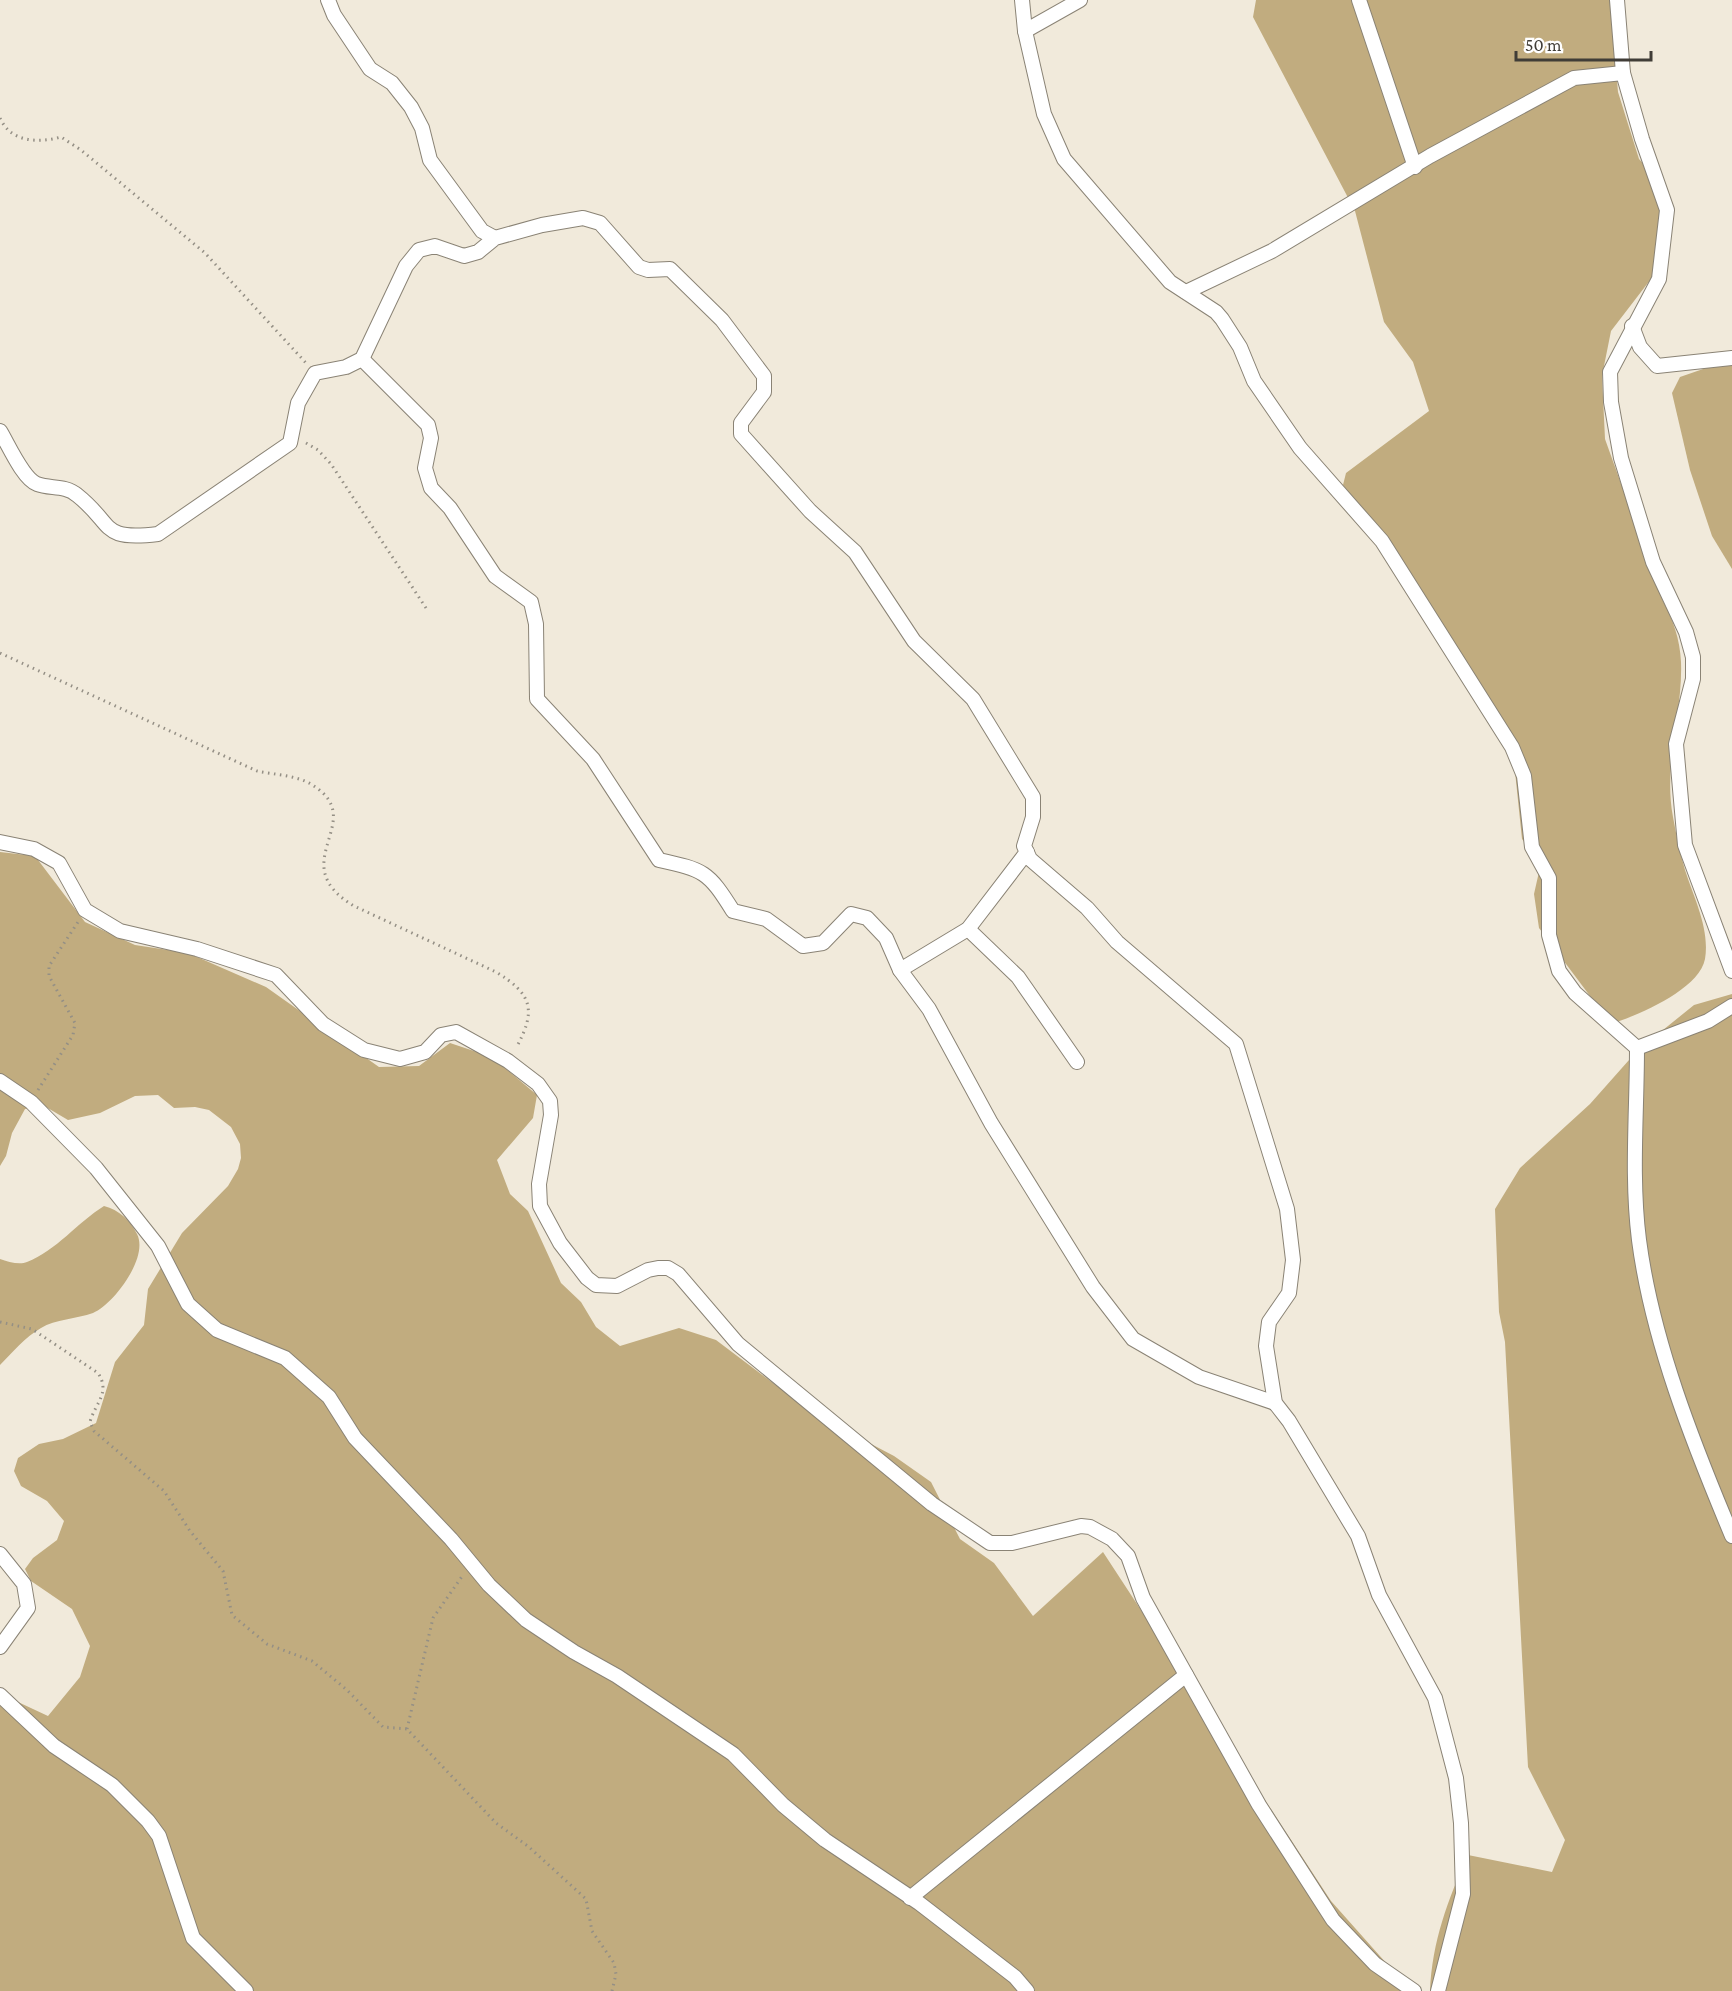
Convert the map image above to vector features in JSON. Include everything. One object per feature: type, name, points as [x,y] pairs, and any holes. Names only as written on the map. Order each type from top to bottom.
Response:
[{"type":"street","points":[[328,0],[334,15],[370,69],[392,83],[411,107],[422,128],[430,160],[482,231],[495,238]]},
{"type":"street","points":[[1022,0],[1025,31],[1044,114],[1064,159],[1170,282],[1216,312],[1240,347],[1254,381],[1300,448],[1382,541],[1512,747],[1524,776],[1532,847],[1549,878],[1549,935],[1559,971],[1575,993],[1637,1048],[1635,1152],[1639,1240],[1654,1312],[1678,1394],[1703,1468],[1732,1536]]},
{"type":"street","points":[[1025,31],[1080,0]]},
{"type":"street","points":[[1359,0],[1415,167]]},
{"type":"street","points":[[1617,0],[1623,73],[1642,139],[1667,210],[1659,279],[1632,326],[1610,372],[1611,402],[1621,458],[1653,562],[1686,632],[1693,657],[1693,679],[1677,744],[1685,845],[1732,971]]},
{"type":"street","points":[[1186,292],[1272,251],[1415,167],[1574,78],[1623,73]]},
{"type":"street","points":[[0,431],[27,477],[36,484],[65,488],[76,495],[113,533],[131,537],[158,534],[290,442],[298,403],[315,374],[346,367],[362,359],[406,266],[419,250],[435,246],[464,256],[478,252],[495,238],[542,225],[583,218],[600,222],[639,267],[648,270],[670,269],[722,320],[764,376],[764,392],[741,423],[741,434],[810,511],[855,552],[914,641],[973,699],[1033,797],[1032,817],[1024,846],[1030,858],[1087,908],[1117,942],[1236,1044],[1287,1209],[1293,1260],[1289,1293],[1269,1322],[1266,1346],[1275,1403],[1289,1421],[1358,1536],[1379,1595],[1434,1698],[1456,1778],[1461,1823],[1463,1894],[1438,1991]]},
{"type":"street","points":[[1632,326],[1640,347],[1657,366],[1732,358]]},
{"type":"street","points":[[362,359],[428,424],[431,438],[425,468],[431,488],[450,508],[495,576],[531,602],[536,624],[537,699],[593,759],[659,860],[698,868],[715,882],[732,911],[766,919],[803,946],[824,943],[851,914],[867,918],[886,938],[900,970],[929,1010],[991,1123],[1093,1287],[1133,1339],[1199,1377],[1275,1403]]},
{"type":"street","points":[[0,842],[34,849],[59,863],[85,910],[120,932],[197,949],[276,975],[323,1024],[364,1050],[400,1059],[425,1052],[441,1035],[456,1032],[508,1061],[538,1084],[550,1101],[551,1115],[539,1184],[540,1206],[560,1243],[587,1278],[596,1285],[617,1286],[648,1270],[658,1268],[668,1269],[678,1274],[738,1344],[932,1503],[990,1542],[1012,1542],[1081,1526],[1090,1527],[1112,1539],[1128,1556],[1143,1598],[1258,1805],[1333,1920],[1375,1964],[1414,1991]]},
{"type":"street","points":[[900,970],[968,929],[1027,852]]},
{"type":"street","points":[[968,929],[1018,977],[1077,1062]]},
{"type":"street","points":[[1637,1048],[1708,1022],[1732,1006]]},
{"type":"street","points":[[0,1081],[31,1102],[96,1168],[158,1246],[188,1304],[217,1330],[285,1358],[329,1397],[355,1438],[526,1620],[573,1652],[617,1676],[732,1754],[783,1805],[825,1840],[910,1898],[1015,1977],[1028,1991]]},
{"type":"street","points":[[0,1554],[24,1584],[28,1608],[0,1647]]},
{"type":"street","points":[[910,1898],[1186,1675]]},
{"type":"street","points":[[0,1695],[54,1746],[112,1785],[148,1821],[159,1836],[193,1938],[246,1991]]},
{"type":"path","points":[[0,118],[17,136],[29,141],[42,142],[61,137],[81,150],[205,253],[315,374]]},
{"type":"path","points":[[292,434],[318,450],[331,464],[428,611]]},
{"type":"path","points":[[0,653],[257,771],[299,779],[315,786],[327,797],[334,813],[334,829],[322,858],[322,871],[328,885],[337,896],[496,972],[517,985],[526,1000],[529,1012],[526,1030],[508,1061]]},
{"type":"path","points":[[31,1102],[73,1035],[75,1023],[49,976],[49,966],[85,910]]},
{"type":"path","points":[[0,1322],[32,1329],[98,1373],[104,1382],[104,1391],[90,1422],[94,1431],[164,1491],[190,1530],[223,1571],[232,1615],[267,1644],[312,1661],[347,1690],[383,1727],[407,1729],[496,1823],[529,1847],[586,1899],[592,1931],[614,1963],[616,1974],[612,1991]]},
{"type":"path","points":[[407,1729],[433,1618],[471,1564]]},
{"type":"shaded area","points":[[1256,0],[1610,0],[1618,92],[1639,159],[1651,172],[1663,226],[1654,275],[1611,331],[1602,376],[1605,439],[1678,638],[1681,681],[1670,778],[1671,797],[1680,850],[1703,925],[1706,948],[1705,959],[1700,970],[1680,991],[1651,1008],[1611,1024],[1539,928],[1534,894],[1541,863],[1522,839],[1513,752],[1396,559],[1343,485],[1346,473],[1429,411],[1413,362],[1384,322],[1355,211],[1253,17]]},
{"type":"shaded area","points":[[1732,359],[1732,569],[1712,536],[1690,470],[1672,393],[1680,377]]},
{"type":"shaded area","points":[[0,852],[35,856],[85,922],[135,945],[188,953],[266,987],[379,1067],[419,1066],[450,1043],[492,1057],[537,1095],[533,1118],[497,1160],[510,1194],[528,1211],[561,1283],[581,1302],[596,1327],[620,1346],[679,1328],[716,1340],[814,1414],[894,1456],[931,1482],[960,1539],[994,1563],[1033,1616],[1103,1552],[1331,1901],[1411,1991],[0,1991],[0,1705],[18,1702],[48,1716],[80,1677],[90,1646],[72,1609],[31,1581],[25,1569],[33,1558],[57,1540],[64,1521],[47,1501],[21,1486],[14,1471],[18,1458],[39,1444],[63,1439],[96,1423],[115,1362],[144,1325],[148,1289],[182,1233],[228,1186],[238,1169],[241,1158],[240,1144],[231,1127],[209,1110],[195,1107],[174,1108],[158,1095],[135,1096],[100,1113],[68,1120],[46,1107],[25,1109],[12,1133],[6,1156],[0,1166]]},
{"type":"shaded area","points":[[1732,994],[1732,1991],[1430,1991],[1434,1955],[1442,1921],[1468,1855],[1552,1872],[1565,1840],[1528,1767],[1505,1342],[1499,1312],[1495,1209],[1520,1168],[1590,1104],[1637,1051],[1694,1005]]},
{"type":"shaded area","points":[[104,1206],[124,1216],[137,1234],[138,1255],[127,1279],[101,1308],[93,1313],[41,1328],[24,1340],[0,1365],[0,1259],[21,1263],[38,1257]]}]
